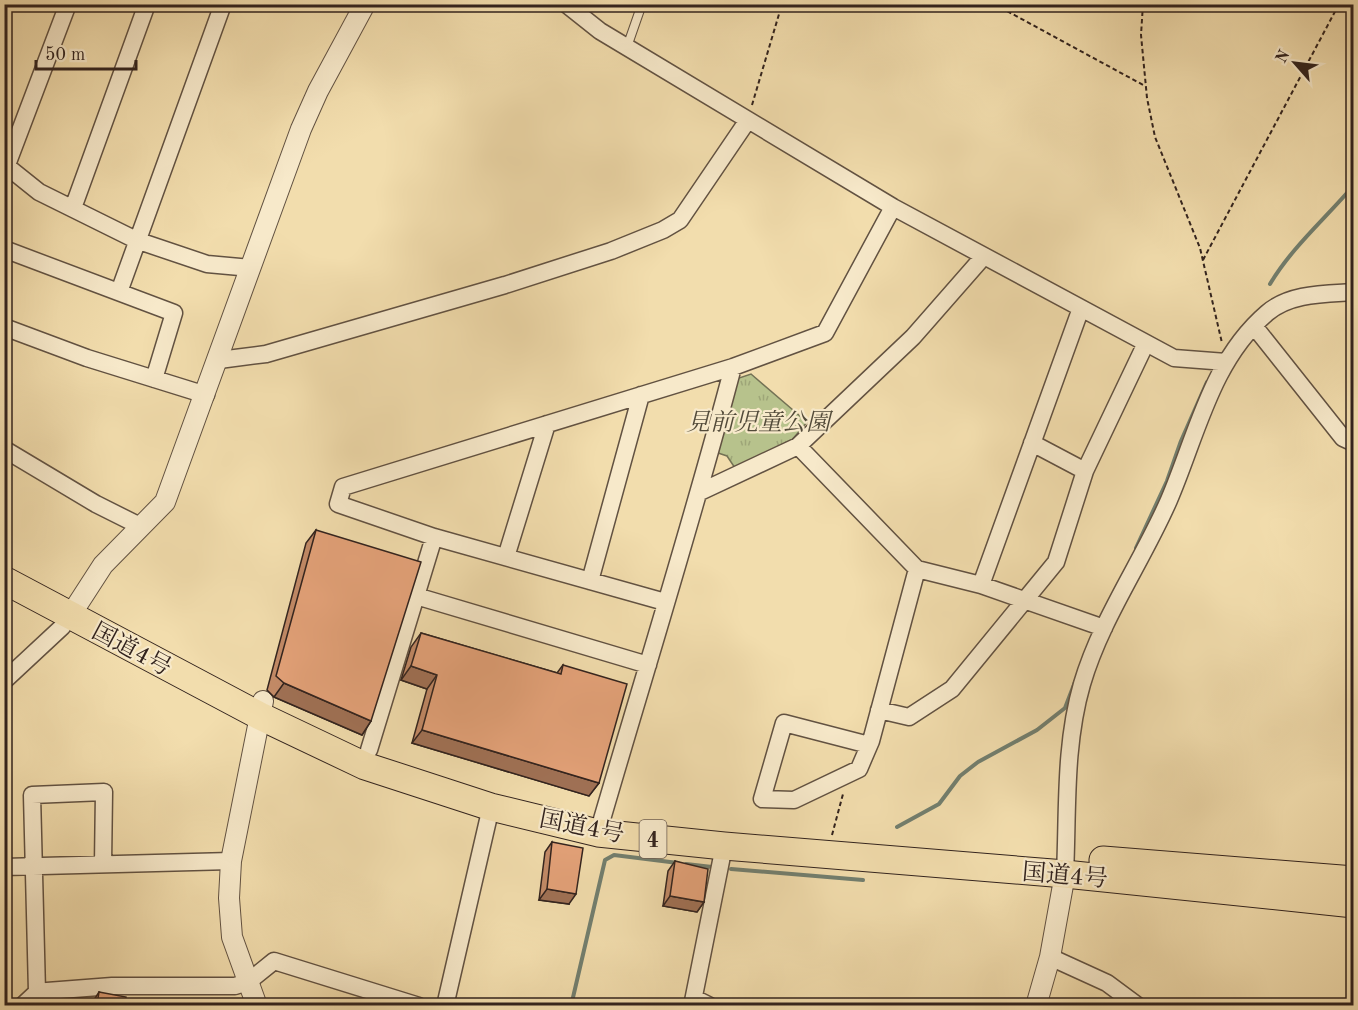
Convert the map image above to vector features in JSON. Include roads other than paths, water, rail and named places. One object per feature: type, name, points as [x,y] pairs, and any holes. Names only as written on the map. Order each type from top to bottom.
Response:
[{"type":"highway","name":"国道4号","points":[[4,562],[73,610]]},
{"type":"highway","name":"国道4号","points":[[4,580],[73,610],[365,766],[491,807],[724,846],[1353,880]]},
{"type":"highway","name":"国道4号","points":[[261,709],[369,750],[600,826],[832,838],[1065,865],[1353,904]]},
{"type":"street","points":[[68,4],[6,164],[39,192],[136,240],[207,264],[251,268]]},
{"type":"street","points":[[73,208],[147,4]]},
{"type":"street","points":[[119,292],[222,4]]},
{"type":"street","points":[[4,681],[62,627],[103,565],[165,502],[219,360],[300,129],[365,4]]},
{"type":"street","points":[[566,4],[627,47],[893,207],[1174,358],[1226,362]]},
{"type":"street","points":[[219,360],[266,354],[289,348],[505,285],[611,251],[663,230],[680,220],[748,120]]},
{"type":"street","points":[[665,602],[434,537],[338,504],[343,487],[733,367],[825,333],[893,207]]},
{"type":"street","points":[[4,249],[174,313],[154,379]]},
{"type":"street","points":[[700,492],[798,446],[913,337],[984,256]]},
{"type":"street","points":[[1036,1005],[1050,957],[1065,865],[1070,748],[1075,715],[1082,683],[1104,628],[1169,500],[1211,390],[1226,362],[1268,311],[1290,299],[1353,292]]},
{"type":"street","points":[[981,585],[1081,308]]},
{"type":"street","points":[[1254,326],[1343,438],[1353,443]]},
{"type":"street","points":[[4,327],[87,358],[206,394]]},
{"type":"street","points":[[879,711],[909,717],[952,689],[1056,562],[1085,471],[1146,343]]},
{"type":"street","points":[[600,826],[665,602],[700,492],[733,367]]},
{"type":"street","points":[[590,581],[641,395]]},
{"type":"street","points":[[506,557],[547,424]]},
{"type":"street","points":[[1032,443],[1085,471]]},
{"type":"street","points":[[798,446],[917,569],[981,585],[1104,628]]},
{"type":"street","points":[[4,449],[96,504],[142,527]]},
{"type":"street","points":[[369,750],[434,537]]},
{"type":"street","points":[[869,745],[784,723],[762,799],[794,800],[859,769],[869,745],[879,711],[917,569]]},
{"type":"street","points":[[416,596],[648,665]]},
{"type":"street","points":[[257,1005],[232,937],[229,898],[231,861],[261,709]]},
{"type":"street","points":[[37,992],[32,795],[104,792],[103,864]]},
{"type":"street","points":[[445,1005],[491,807]]},
{"type":"street","points":[[710,1005],[693,1002],[724,846]]},
{"type":"street","points":[[4,867],[231,861]]},
{"type":"street","points":[[1050,957],[1107,983],[1138,1005]]},
{"type":"street","points":[[22,1005],[37,992],[112,986],[235,986],[248,982],[274,961],[419,1005]]},
{"type":"lane","points":[[627,47],[642,4]]},
{"type":"waterway","points":[[1270,284],[1299,245],[1354,185]]},
{"type":"waterway","points":[[1136,548],[1167,481],[1181,441],[1207,382]]},
{"type":"waterway","points":[[897,827],[939,804],[960,776],[978,762],[1037,730],[1065,708],[1075,682]]},
{"type":"waterway","points":[[571,1006],[605,860],[614,855],[678,863]]},
{"type":"waterway","points":[[686,864],[712,867]]},
{"type":"waterway","points":[[731,869],[863,880]]},
{"type":"park label","name":"見前児童公園","points":[[758,422]]}]
